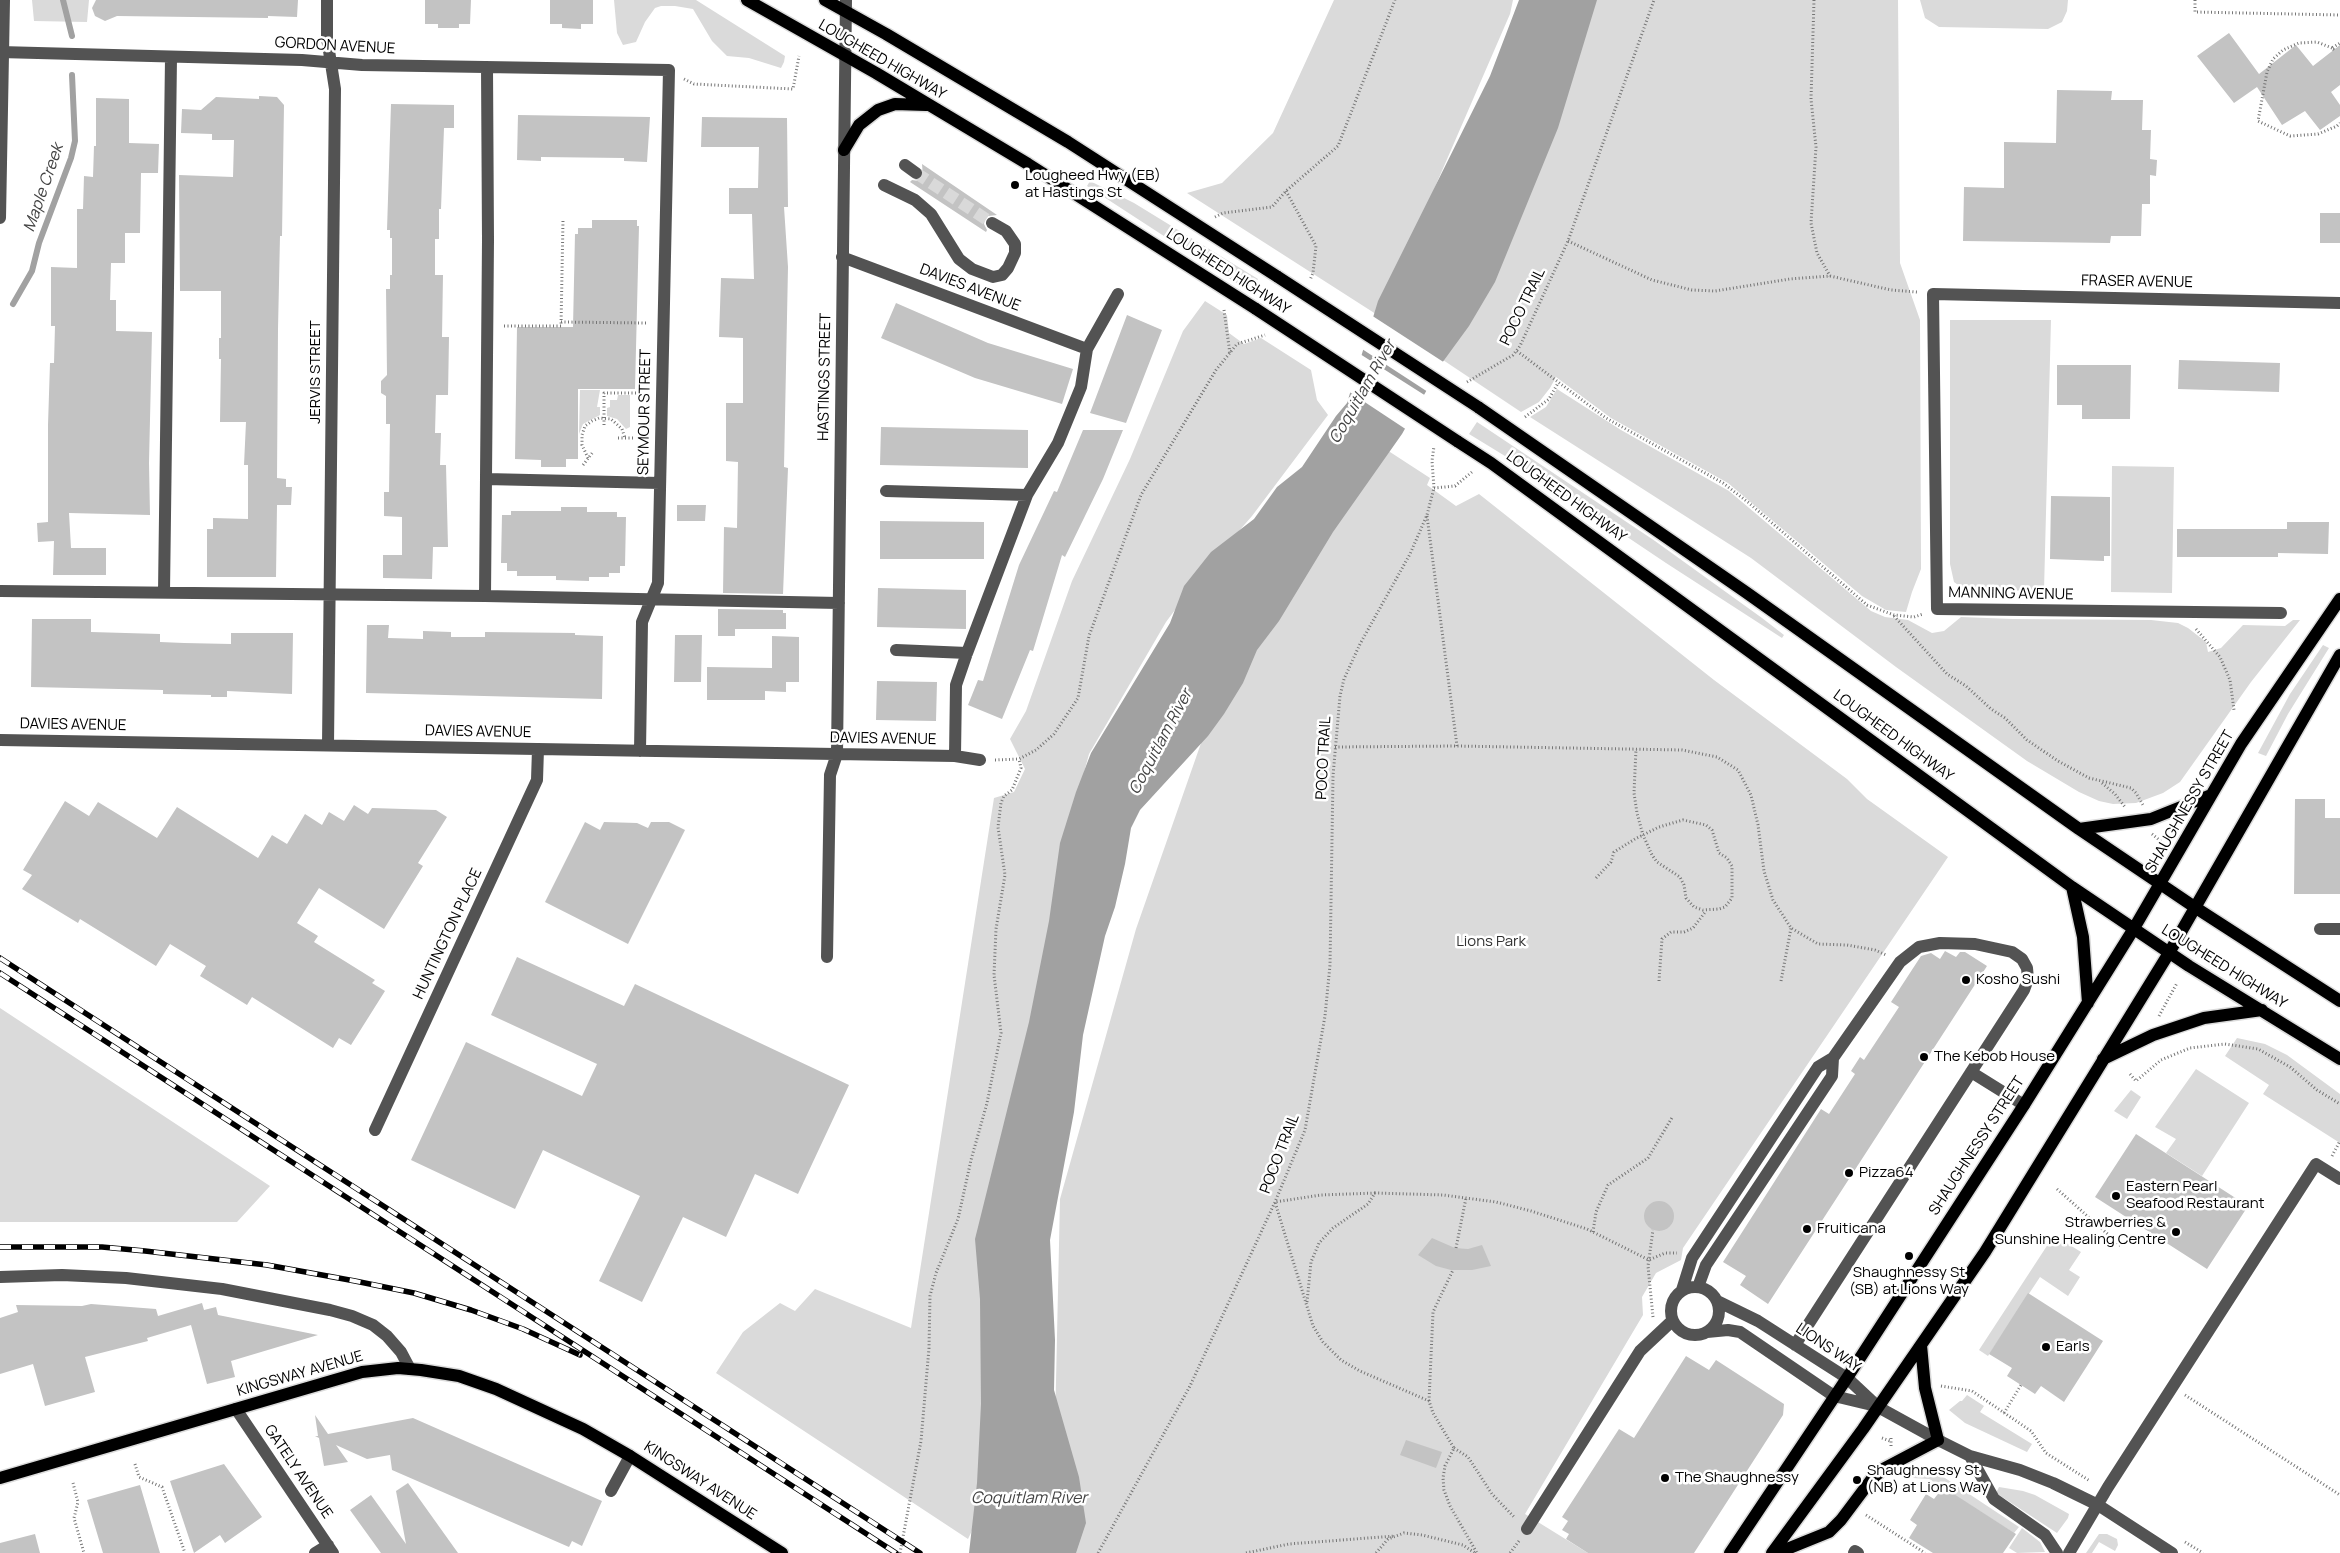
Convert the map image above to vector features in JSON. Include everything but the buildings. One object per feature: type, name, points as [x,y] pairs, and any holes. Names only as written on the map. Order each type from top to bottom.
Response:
[{"type":"main road","name":"LOUGHEED HIGHWAY","points":[[747,0],[933,107],[1036,169],[1256,309],[1491,463],[2133,930],[2340,1059]]},
{"type":"main road","name":"LOUGHEED HIGHWAY","points":[[825,0],[845,6],[1068,142],[1478,407],[1746,592],[2079,829],[2196,908],[2340,1000]]},
{"type":"main road","points":[[844,150],[859,125],[878,110],[895,104],[910,103],[933,107]]},
{"type":"main road","name":"SHAUGHNESSY STREET","points":[[1730,1553],[1847,1378],[2024,1105],[2133,930],[2241,744],[2340,599]]},
{"type":"main road","points":[[1772,1553],[1878,1407],[1990,1244],[2196,908],[2340,655]]},
{"type":"main road","points":[[2079,829],[2151,819],[2211,795]]},
{"type":"main road","points":[[2072,887],[2083,938],[2088,1003]]},
{"type":"main road","points":[[2104,1059],[2153,1035],[2204,1018],[2262,1010]]},
{"type":"main road","points":[[1778,1553],[1829,1532],[1841,1520],[1871,1480],[1883,1469],[1938,1440],[1925,1388],[1921,1345]]},
{"type":"main road","name":"KINGSWAY AVENUE","points":[[0,1478],[362,1372],[410,1369],[459,1376],[496,1388],[583,1429],[630,1456],[782,1553]]},
{"type":"street","points":[[0,218],[4,0]]},
{"type":"street","name":"JERVIS STREET","points":[[328,0],[327,38],[334,89],[331,595],[328,745]]},
{"type":"street","name":"HASTINGS STREET","points":[[827,957],[830,775],[837,754],[845,6]]},
{"type":"street","name":"GORDON AVENUE","points":[[2,52],[330,62],[362,65],[669,70]]},
{"type":"street","points":[[164,592],[171,58]]},
{"type":"street","points":[[485,596],[488,326],[487,67]]},
{"type":"street","name":"SEYMOUR STREET","points":[[640,751],[642,622],[658,582],[669,70]]},
{"type":"street","points":[[905,165],[916,173]]},
{"type":"street","points":[[884,185],[914,200],[931,214],[958,258],[972,269],[993,277],[1002,275],[1008,268],[1015,253],[1015,244],[1006,231],[992,223]]},
{"type":"street","name":"DAVIES AVENUE","points":[[842,257],[1087,349]]},
{"type":"street","name":"DAVIES AVENUE","points":[[955,756],[956,684],[1027,495],[1058,443],[1081,387],[1087,349],[1118,294]]},
{"type":"street","name":"FRASER AVENUE","points":[[1933,294],[2340,304]]},
{"type":"street","name":"MANNING AVENUE","points":[[1933,294],[1937,609],[2281,613]]},
{"type":"street","points":[[486,479],[660,483]]},
{"type":"street","points":[[886,490],[1027,495]]},
{"type":"street","points":[[0,592],[164,592],[652,598],[839,603]]},
{"type":"street","points":[[896,650],[967,653]]},
{"type":"street","name":"DAVIES AVENUE","points":[[0,740],[955,756],[980,760]]},
{"type":"street","name":"HUNTINGTON PLACE","points":[[375,1130],[537,780],[538,749]]},
{"type":"street","points":[[2320,929],[2340,929]]},
{"type":"street","points":[[1795,1345],[2024,990],[2028,979],[2022,959],[2012,952],[1996,948],[1952,943],[1919,948],[1900,962],[1833,1058],[1818,1067],[1692,1258],[1682,1290],[1674,1298],[1671,1305],[1672,1321],[1684,1333],[1692,1335],[1728,1330],[1745,1334],[1834,1396],[1878,1407],[1970,1456],[2037,1476],[2098,1505],[2172,1553]]},
{"type":"street","points":[[1698,1287],[1706,1265],[1832,1076],[1833,1058]]},
{"type":"street","points":[[1971,1072],[2024,1105]]},
{"type":"street","points":[[2069,1553],[2316,1164],[2340,1179]]},
{"type":"street","points":[[0,1277],[62,1275],[126,1278],[222,1289],[330,1310],[352,1316],[373,1325],[387,1336],[401,1352],[410,1369]]},
{"type":"street","points":[[1682,1290],[1698,1287],[1710,1292],[1717,1301],[1719,1313],[1717,1320],[1707,1332]]},
{"type":"street","name":"LIONS WAY","points":[[1717,1301],[1746,1314],[1847,1378],[1878,1407]]},
{"type":"street","points":[[1527,1529],[1640,1351],[1672,1321]]},
{"type":"street","name":"GATELY AVENUE","points":[[236,1409],[330,1549]]},
{"type":"street","points":[[611,1491],[630,1456]]},
{"type":"street","points":[[1970,1456],[1994,1499],[2045,1535],[2057,1553]]},
{"type":"street","points":[[315,1553],[330,1549]]},
{"type":"street","points":[[1854,1553],[1855,1551],[1858,1553]]},
{"type":"path","points":[[1213,218],[1223,213],[1272,207],[1286,191],[1338,146],[1395,0]]},
{"type":"path","name":"POCO TRAIL","points":[[1466,382],[1517,351],[1568,241],[1654,0]]},
{"type":"path","points":[[1814,0],[1811,99],[1816,147],[1811,223],[1817,253],[1830,276]]},
{"type":"path","points":[[2195,0],[2195,12],[2340,15]]},
{"type":"path","points":[[2340,43],[2333,49],[2317,42],[2299,43],[2282,50],[2273,59],[2267,72],[2258,121],[2290,136],[2318,134],[2340,123]]},
{"type":"path","points":[[669,70],[694,84],[793,89],[799,56]]},
{"type":"path","points":[[1286,191],[1316,246],[1314,273],[1306,288]]},
{"type":"path","points":[[488,326],[561,326],[563,220]]},
{"type":"path","points":[[1568,241],[1652,280],[1692,290],[1715,291],[1790,279],[1830,276],[1891,290],[1933,294]]},
{"type":"path","points":[[1224,310],[1230,355]]},
{"type":"path","points":[[561,322],[646,323]]},
{"type":"path","points":[[980,760],[1019,759],[1036,750],[1054,734],[1078,698],[1089,636],[1141,495],[1216,370],[1237,344],[1270,334]]},
{"type":"path","points":[[1517,351],[1558,384],[1606,418],[1723,483],[1774,524],[1859,599],[1875,609],[1894,615],[1914,617],[1937,609]]},
{"type":"path","points":[[1525,418],[1549,399],[1558,384]]},
{"type":"path","points":[[604,425],[604,393],[639,393]]},
{"type":"path","points":[[588,458],[582,444],[582,435],[586,426],[592,421],[604,418],[617,423],[625,438]]},
{"type":"path","points":[[618,438],[634,438]]},
{"type":"path","name":"POCO TRAIL","points":[[1098,1553],[1190,1386],[1275,1202],[1305,1130],[1325,1016],[1330,965],[1335,747],[1340,696],[1344,679],[1360,644],[1410,554],[1427,515],[1434,488],[1432,461],[1435,441]]},
{"type":"path","points":[[578,471],[593,452]]},
{"type":"path","points":[[1434,488],[1454,486],[1464,481],[1472,472]]},
{"type":"path","points":[[1427,515],[1458,746]]},
{"type":"path","points":[[2172,612],[2190,623],[2220,657],[2230,680],[2234,710]]},
{"type":"path","points":[[1894,615],[1947,674],[1966,686],[1991,709],[2005,718],[2027,740],[2058,761],[2097,781],[2115,794],[2126,808]]},
{"type":"path","points":[[1335,747],[1458,746],[1682,750],[1717,757],[1738,770],[1751,795],[1758,825],[1764,871],[1773,900],[1791,928],[1818,944],[1875,950],[1900,962]]},
{"type":"path","points":[[1596,878],[1611,862],[1614,852],[1643,835],[1659,827],[1683,820],[1706,825],[1712,830],[1719,853],[1732,866],[1730,902],[1725,907],[1706,910],[1694,907],[1688,902],[1680,877],[1657,862],[1643,835],[1634,793],[1636,749]]},
{"type":"path","points":[[900,1553],[921,1441],[929,1348],[930,1296],[936,1272],[958,1219],[971,1160],[987,1103],[1000,1033],[994,974],[996,928],[1005,875],[998,827],[1004,796],[1012,790],[1021,768],[1019,759]]},
{"type":"path","points":[[2097,781],[2123,784],[2131,788],[2143,805]]},
{"type":"path","points":[[1659,981],[1662,939],[1671,932],[1684,932],[1693,928],[1706,910]]},
{"type":"path","points":[[1781,981],[1791,928]]},
{"type":"path","points":[[2155,1023],[2177,984]]},
{"type":"path","points":[[2167,986],[2174,990]]},
{"type":"path","points":[[2130,1074],[2136,1081],[2160,1060],[2190,1048],[2224,1044],[2258,1049],[2290,1067],[2317,1090],[2340,1104]]},
{"type":"path","points":[[1593,1232],[1596,1212],[1608,1185],[1648,1158],[1673,1116]]},
{"type":"path","points":[[2057,1189],[2121,1246]]},
{"type":"path","points":[[1307,1305],[1310,1262],[1314,1252],[1325,1235],[1345,1218],[1368,1204],[1375,1192]]},
{"type":"path","points":[[1429,1401],[1360,1371],[1331,1352],[1313,1326],[1275,1202],[1321,1195],[1375,1192],[1466,1197],[1531,1211],[1593,1232],[1649,1260],[1671,1252],[1686,1254]]},
{"type":"path","points":[[1456,1248],[1466,1197]]},
{"type":"path","points":[[1653,1230],[1649,1260],[1654,1325]]},
{"type":"path","points":[[1452,1270],[1433,1312],[1429,1401],[1433,1413],[1454,1448],[1468,1457],[1492,1494],[1527,1529]]},
{"type":"path","points":[[2004,1413],[2021,1385]]},
{"type":"path","points":[[1938,1386],[1972,1391],[2031,1431],[2046,1453],[2093,1483],[2097,1477]]},
{"type":"path","points":[[2182,1393],[2340,1495]]},
{"type":"path","points":[[1882,1438],[1890,1441]]},
{"type":"path","points":[[1454,1448],[1445,1466],[1444,1490],[1450,1506],[1476,1553]]},
{"type":"path","points":[[135,1464],[139,1477],[162,1487],[185,1553]]},
{"type":"path","points":[[73,1483],[78,1502],[74,1518],[84,1553]]},
{"type":"path","points":[[1865,1514],[1925,1553]]},
{"type":"path","points":[[1376,1553],[1388,1539],[1404,1533],[1422,1535],[1463,1545],[1476,1553]]},
{"type":"path","points":[[1246,1553],[1289,1544],[1395,1536]]},
{"type":"green space","points":[[32,0],[89,0],[87,22],[34,21]]},
{"type":"green space","points":[[614,0],[696,0],[785,56],[784,62],[781,68],[749,58],[727,56],[712,41],[693,9],[675,6],[655,8],[645,22],[636,42],[623,45],[617,33]]},
{"type":"green space","points":[[1334,0],[1513,0],[1510,14],[1379,316],[1187,193],[1222,183],[1273,133]]},
{"type":"green space","points":[[1585,0],[1898,0],[1900,263],[1920,320],[1921,569],[1906,612],[1886,610],[1862,596],[1728,483],[1611,418],[1556,377],[1539,402],[1521,412],[1437,356]]},
{"type":"green space","points":[[1920,0],[2068,0],[2067,11],[2062,22],[2048,29],[1939,27],[1925,18]]},
{"type":"green space","points":[[1090,181],[1134,203],[1258,279],[1250,292],[1087,186]]},
{"type":"green space","points":[[1205,301],[1227,315],[1229,333],[1244,344],[1261,338],[1311,370],[1317,400],[1328,415],[1252,516],[1204,571],[1166,622],[1089,754],[1059,864],[981,1512],[968,1539],[716,1373],[743,1332],[780,1303],[795,1311],[815,1289],[911,1328],[994,798],[1014,792],[1025,769],[1010,739],[1026,711],[1072,581],[1130,459],[1183,331]]},
{"type":"green space","points":[[1950,320],[2051,320],[2044,590],[1968,592],[1954,582],[1950,564]]},
{"type":"green space","points":[[1557,389],[1621,430],[1729,491],[1871,611],[1885,617],[1908,620],[1932,633],[1944,631],[1961,617],[2151,620],[2178,623],[2188,628],[2206,642],[2208,652],[2221,648],[2243,625],[2285,626],[2293,620],[2300,620],[2251,682],[2180,782],[2163,793],[2136,803],[2113,804],[2099,801],[2079,792],[2027,761],[1896,667],[1751,558],[1530,417],[1546,407]]},
{"type":"green space","points":[[580,390],[600,390],[597,407],[600,407],[600,415],[583,424],[579,434]]},
{"type":"green space","points":[[618,395],[630,395],[630,427],[626,429],[617,419],[607,416],[610,400],[617,400]]},
{"type":"green space","points":[[1477,422],[1655,541],[1762,618],[1784,635],[1782,638],[1523,467],[1469,434]]},
{"type":"green space","name":"Lions Park","points":[[1370,439],[1430,478],[1427,485],[1456,506],[1479,494],[1714,680],[1847,779],[1867,799],[1948,857],[1683,1248],[1681,1260],[1656,1273],[1642,1297],[1643,1315],[1525,1514],[1588,1553],[1047,1553],[1055,1427],[1060,1199],[1136,929],[1207,726]]},
{"type":"green space","points":[[2112,466],[2174,467],[2172,593],[2111,592]]},
{"type":"green space","points":[[2323,645],[2329,648],[2288,714],[2266,756],[2258,753],[2290,694]]},
{"type":"green space","points":[[0,1008],[270,1186],[237,1222],[0,1222]]},
{"type":"green space","points":[[2237,1038],[2265,1044],[2287,1055],[2340,1094],[2340,1143],[2263,1094],[2269,1085],[2225,1056]]},
{"type":"green space","points":[[2196,1069],[2249,1103],[2202,1176],[2166,1153],[2176,1139],[2155,1127]]},
{"type":"green space","points":[[2131,1090],[2141,1097],[2127,1119],[2114,1111]]},
{"type":"green space","points":[[2054,1235],[2081,1252],[2069,1270],[2080,1277],[2068,1296],[2040,1277],[1988,1356],[1979,1350]]},
{"type":"green space","points":[[1967,1395],[1984,1406],[1980,1412],[2032,1444],[2027,1452],[1965,1423],[1949,1410]]},
{"type":"green space","points":[[1920,1470],[1945,1478],[2019,1527],[2014,1533],[1929,1479],[1913,1478]]},
{"type":"green space","points":[[1999,1487],[2035,1495],[2069,1514],[2068,1518],[2057,1533],[1996,1493]]},
{"type":"green space","points":[[2022,1528],[2040,1542],[2045,1552],[2017,1553],[2009,1548]]},
{"type":"green space","points":[[2099,1534],[2107,1534],[2117,1539],[2118,1545],[2115,1551],[2099,1542],[2092,1553],[2086,1553]]},
{"type":"water","name":"Coquitlam River","points":[[1519,0],[1597,0],[1558,128],[1495,282],[1469,326],[1442,363],[1402,434],[1333,532],[1279,621],[1257,650],[1243,683],[1224,714],[1208,736],[1140,810],[1131,828],[1125,864],[1115,907],[1105,936],[1083,1035],[1074,1112],[1050,1240],[1055,1340],[1054,1390],[1079,1477],[1086,1523],[1076,1553],[969,1553],[977,1483],[981,1404],[980,1299],[975,1239],[1029,1022],[1049,921],[1060,843],[1076,792],[1091,753],[1170,623],[1184,586],[1211,552],[1254,519],[1277,487],[1302,467],[1336,416],[1347,403],[1378,301],[1490,76]]},
{"type":"pier","points":[[1371,315],[1445,363],[1428,392],[1362,349]]},
{"type":"pier","points":[[1360,354],[1426,396],[1407,430],[1348,391]]},
{"type":"waterway","name":"Maple Creek","points":[[63,0],[72,36]]},
{"type":"waterway","name":"Maple Creek","points":[[13,304],[32,271],[39,243],[71,158],[75,141],[72,75]]},
{"type":"tunnel","points":[[916,173],[992,223]]},
{"type":"railway","points":[[0,958],[920,1553]]},
{"type":"railway","points":[[0,973],[896,1553]]},
{"type":"railway","points":[[0,1247],[102,1247],[145,1251],[267,1265],[355,1281],[414,1293],[471,1310],[523,1329],[580,1355]]},
{"type":"place","name":"Lougheed Hwy (EB) at Hastings St","points":[[1015,185]]},
{"type":"place","name":"Kosho Sushi","points":[[1966,980]]},
{"type":"place","name":"The Kebob House","points":[[1924,1057]]},
{"type":"place","name":"Pizza64","points":[[1849,1173]]},
{"type":"place","name":"Eastern Pearl Seafood Restaurant","points":[[2116,1196]]},
{"type":"place","name":"Fruiticana","points":[[1807,1229]]},
{"type":"place","name":"Strawberries & Sunshine Healing Centre","points":[[2176,1232]]},
{"type":"place","name":"Shaughnessy St (SB) at Lions Way","points":[[1909,1256]]},
{"type":"place","name":"Earls","points":[[2046,1347]]},
{"type":"place","name":"The Shaughnessy","points":[[1665,1478]]},
{"type":"place","name":"Shaughnessy St (NB) at Lions Way","points":[[1857,1480]]}]
